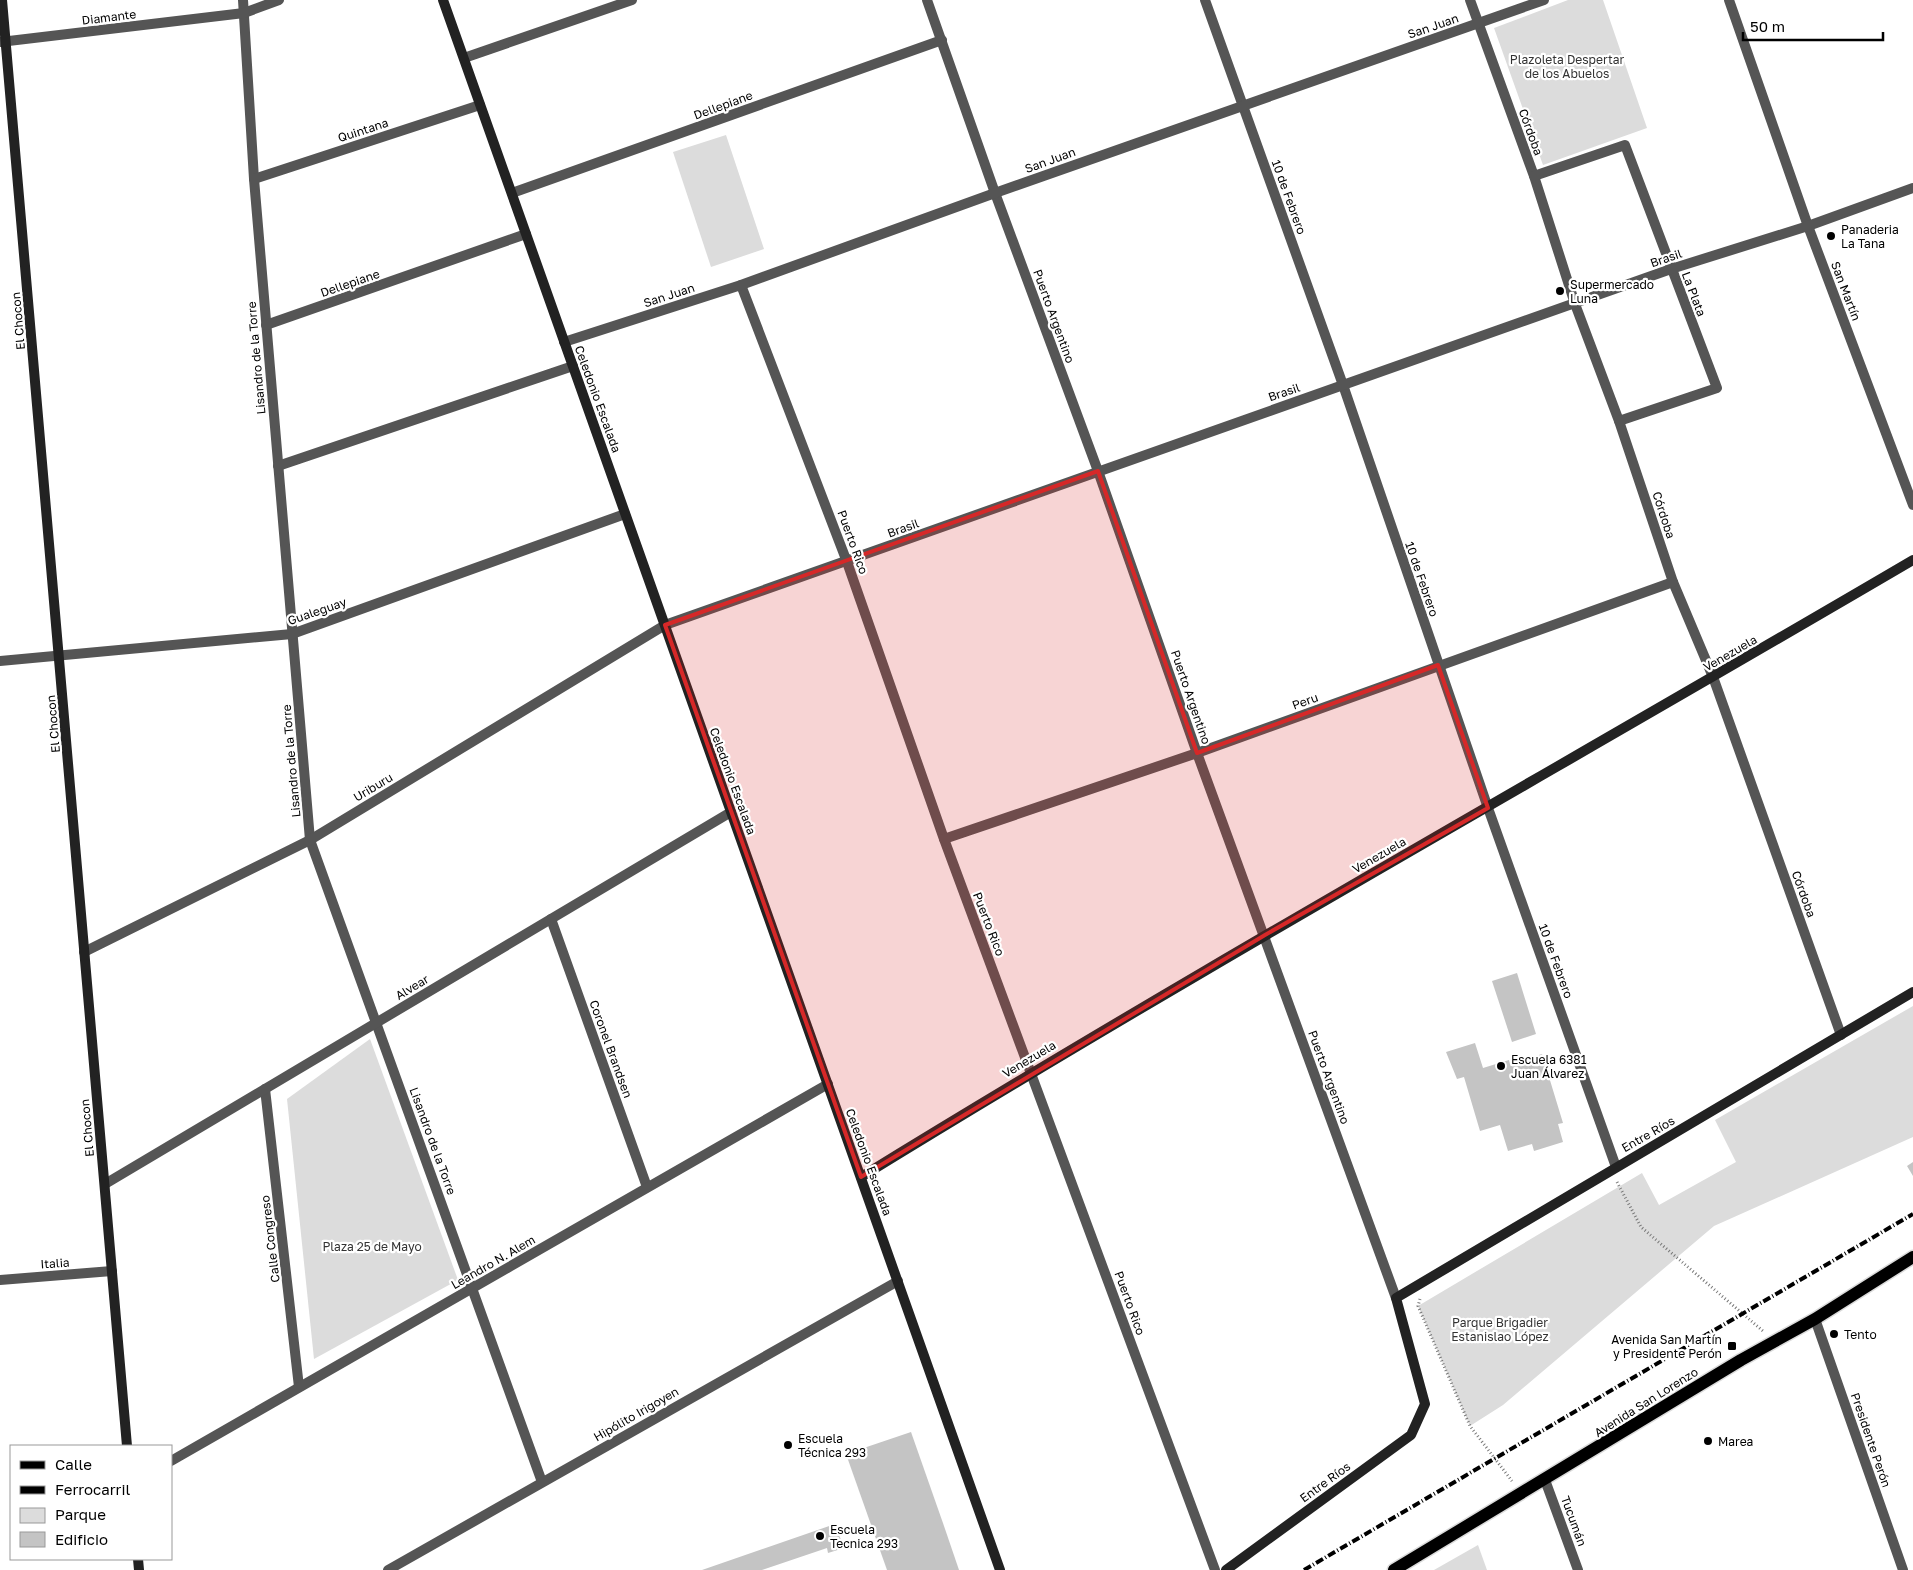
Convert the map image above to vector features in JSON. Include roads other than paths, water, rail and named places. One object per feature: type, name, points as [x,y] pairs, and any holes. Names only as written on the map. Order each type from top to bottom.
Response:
[{"type":"main road","name":"Avenida San Lorenzo","points":[[1394,1570],[1546,1480],[1732,1365],[1815,1319],[1913,1257]]},
{"type":"street","name":"El Chocon","points":[[2,0],[3,42],[60,656],[127,1445]]},
{"type":"street","name":"Lisandro de la Torre","points":[[243,0],[254,178],[310,840],[542,1482]]},
{"type":"street","name":"Diamante","points":[[3,42],[244,13],[279,0]]},
{"type":"street","name":"Celedonio Escalada","points":[[443,0],[1000,1570]]},
{"type":"street","points":[[464,58],[632,0]]},
{"type":"street","name":"Puerto Argentino","points":[[928,0],[996,193],[1098,471],[1197,753],[1396,1298],[1425,1404]]},
{"type":"street","name":"10 de Febrero","points":[[1204,0],[1343,385],[1438,665],[1616,1167]]},
{"type":"street","name":"Córdoba","points":[[1470,0],[1534,176],[1576,304],[1619,421],[1673,582],[1713,677],[1841,1035]]},
{"type":"street","name":"San Juan","points":[[564,342],[741,285],[1242,105],[1544,0]]},
{"type":"street","name":"San Martín","points":[[1729,0],[1808,226],[1913,505]]},
{"type":"street","name":"Dellepiane","points":[[512,194],[942,40]]},
{"type":"street","name":"Quintana","points":[[254,178],[480,105]]},
{"type":"street","name":"La Plata","points":[[1534,176],[1625,145],[1717,388],[1619,421]]},
{"type":"street","name":"Brasil","points":[[665,625],[1671,269],[1808,226],[1913,188]]},
{"type":"street","name":"Dellepiane","points":[[266,325],[526,234]]},
{"type":"street","name":"Puerto Rico","points":[[741,285],[847,562],[944,839],[1215,1570]]},
{"type":"street","points":[[278,466],[573,366]]},
{"type":"street","name":"Gualeguay","points":[[0,661],[292,634],[625,514]]},
{"type":"street","name":"Venezuela","points":[[861,1177],[1031,1072],[1913,560]]},
{"type":"street","name":"Peru","points":[[944,839],[1197,753],[1673,582]]},
{"type":"street","name":"Uriburu","points":[[84,952],[310,840],[665,625]]},
{"type":"street","name":"Alvear","points":[[105,1184],[731,812]]},
{"type":"street","name":"Coronel Brandsen","points":[[550,919],[648,1187]]},
{"type":"street","name":"Entre Ríos","points":[[1396,1298],[1913,992]]},
{"type":"street","name":"Leandro N. Alem","points":[[172,1460],[828,1084]]},
{"type":"street","name":"Calle Congreso","points":[[265,1089],[299,1387]]},
{"type":"street","name":"Italia","points":[[0,1280],[112,1272]]},
{"type":"street","name":"Hipólito Irigoyen","points":[[388,1570],[898,1281]]},
{"type":"street","name":"Presidente Perón","points":[[1815,1319],[1903,1570]]},
{"type":"street","name":"Entre Ríos","points":[[1226,1570],[1411,1435],[1425,1404]]},
{"type":"street","name":"Tucumán","points":[[1546,1480],[1578,1570]]},
{"type":"railway","points":[[1304,1570],[1913,1214]]},
{"type":"place","name":"Panaderia La Tana","points":[[1831,236]]},
{"type":"place","name":"Supermercado Luna","points":[[1560,291]]},
{"type":"place","name":"Escuela 6381 Juan Álvarez","points":[[1501,1066]]},
{"type":"place","name":"Tento","points":[[1834,1334]]},
{"type":"place","name":"Avenida San Martín y Presidente Perón","points":[[1732,1346]]},
{"type":"place","name":"Marea","points":[[1708,1441]]},
{"type":"place","name":"Escuela Técnica 293","points":[[788,1445]]},
{"type":"place","name":"Escuela Tecnica 293","points":[[820,1536]]},
{"type":"park label","name":"Plazoleta Despertar de los Abuelos","points":[[1567,66]]},
{"type":"park label","name":"Plaza 25 de Mayo","points":[[372,1246]]},
{"type":"park label","name":"Parque Brigadier Estanislao López","points":[[1500,1329]]}]
